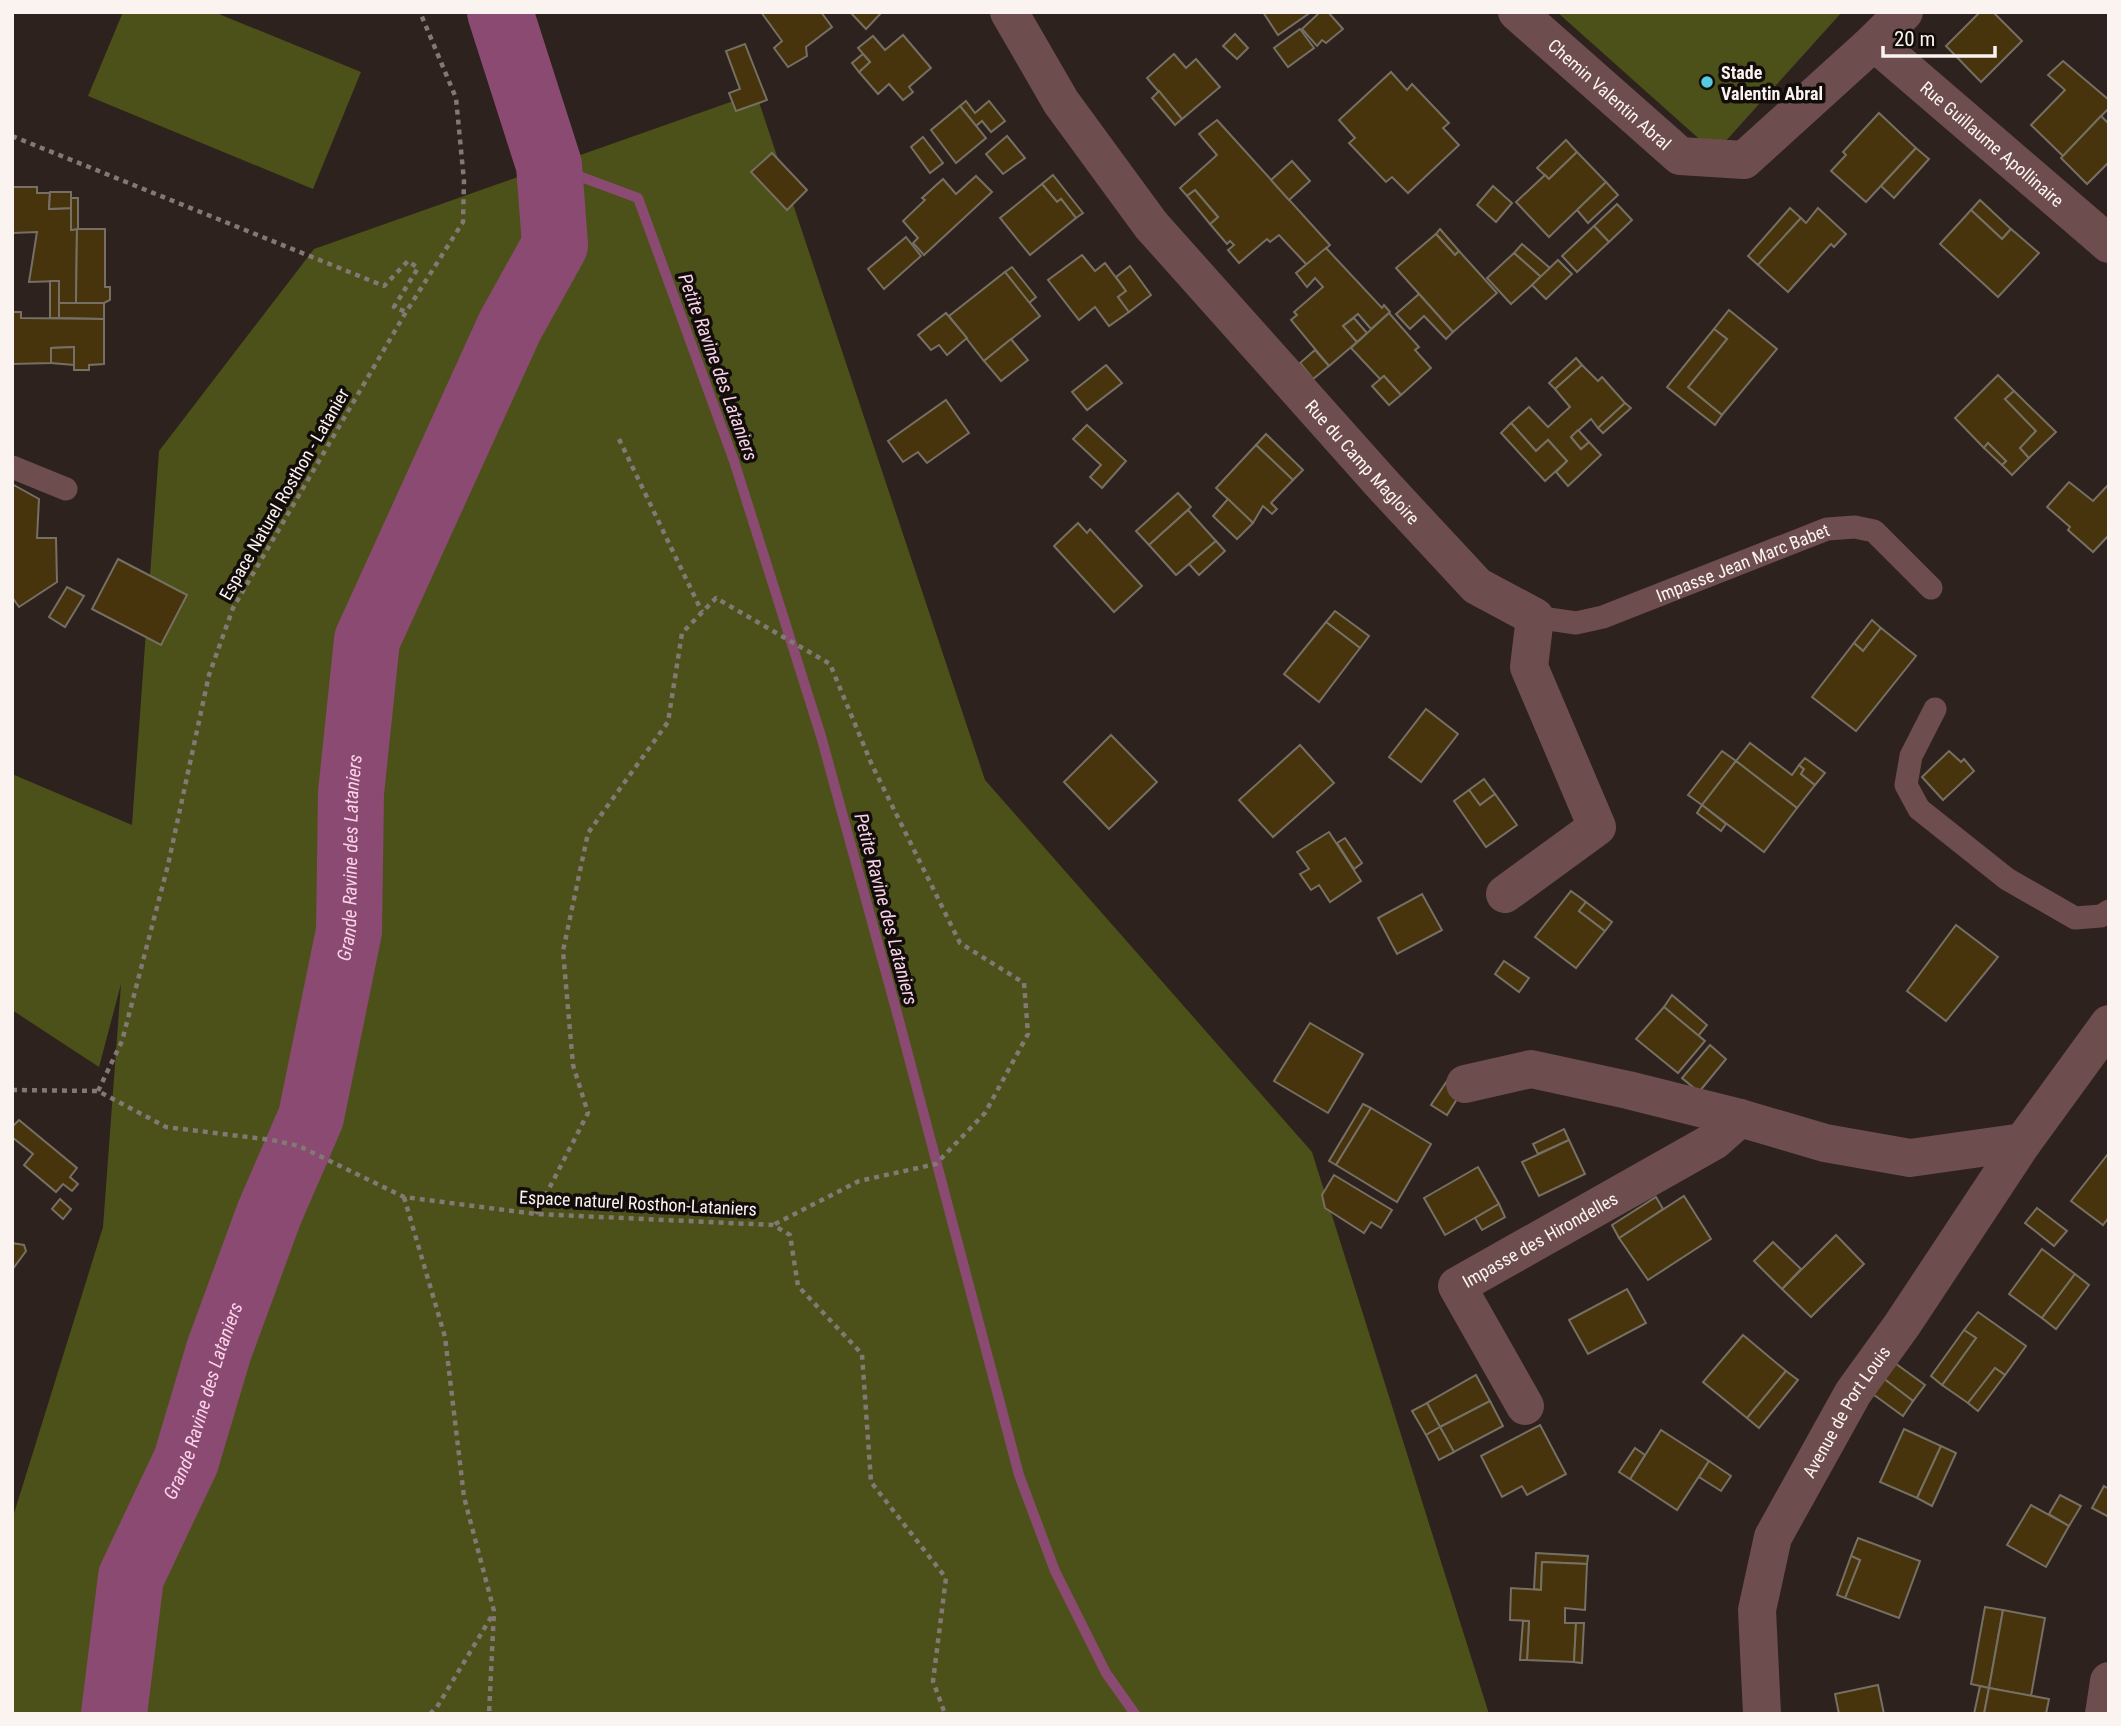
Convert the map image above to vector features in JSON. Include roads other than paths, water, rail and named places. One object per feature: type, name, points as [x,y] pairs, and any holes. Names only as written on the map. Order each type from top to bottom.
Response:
[{"type":"street","name":"Rue du Camp Magloire","points":[[1009,12],[1061,102],[1151,225],[1477,586],[1535,617]]},
{"type":"street","name":"Chemin Valentin Abral","points":[[1517,12],[1680,156],[1744,160],[1904,12]]},
{"type":"street","name":"Rue Guillaume Apollinaire","points":[[1874,42],[2109,244]]},
{"type":"street","points":[[1505,894],[1597,827],[1529,667],[1535,617]]},
{"type":"street","name":"Avenue de Port Louis","points":[[1762,1714],[1757,1610],[1773,1537],[1853,1393],[1902,1325],[2023,1142],[2109,1024]]},
{"type":"street","points":[[1465,1084],[1531,1069],[1740,1118],[1825,1143],[1910,1158],[2023,1142]]},
{"type":"street","name":"Impasse des Hirondelles","points":[[1525,1406],[1457,1286],[1714,1141],[1740,1118]]},
{"type":"street","points":[[2104,1714],[2109,1681]]},
{"type":"lane","points":[[12,467],[66,489]]},
{"type":"lane","name":"Impasse Jean Marc Babet","points":[[1535,617],[1576,623],[1603,617],[1828,529],[1841,528],[1855,527],[1874,531],[1931,588]]},
{"type":"lane","points":[[1936,709],[1911,756],[1906,785],[1919,809],[2007,879],[2075,918],[2101,916],[2109,911]]},
{"type":"waterway","name":"Grande Ravine des Lataniers","points":[[114,1714],[131,1577],[186,1461],[219,1350],[269,1214],[311,1117],[349,931],[351,793],[367,640],[510,326],[555,245],[549,165],[500,12]]},
{"type":"waterway","name":"Petite Ravine des Lataniers","points":[[549,165],[638,198],[734,461],[821,736],[1019,1475],[1055,1571],[1106,1673],[1135,1714]]},
{"type":"place","name":"Stade Valentin Abral","points":[[1707,82]]}]
